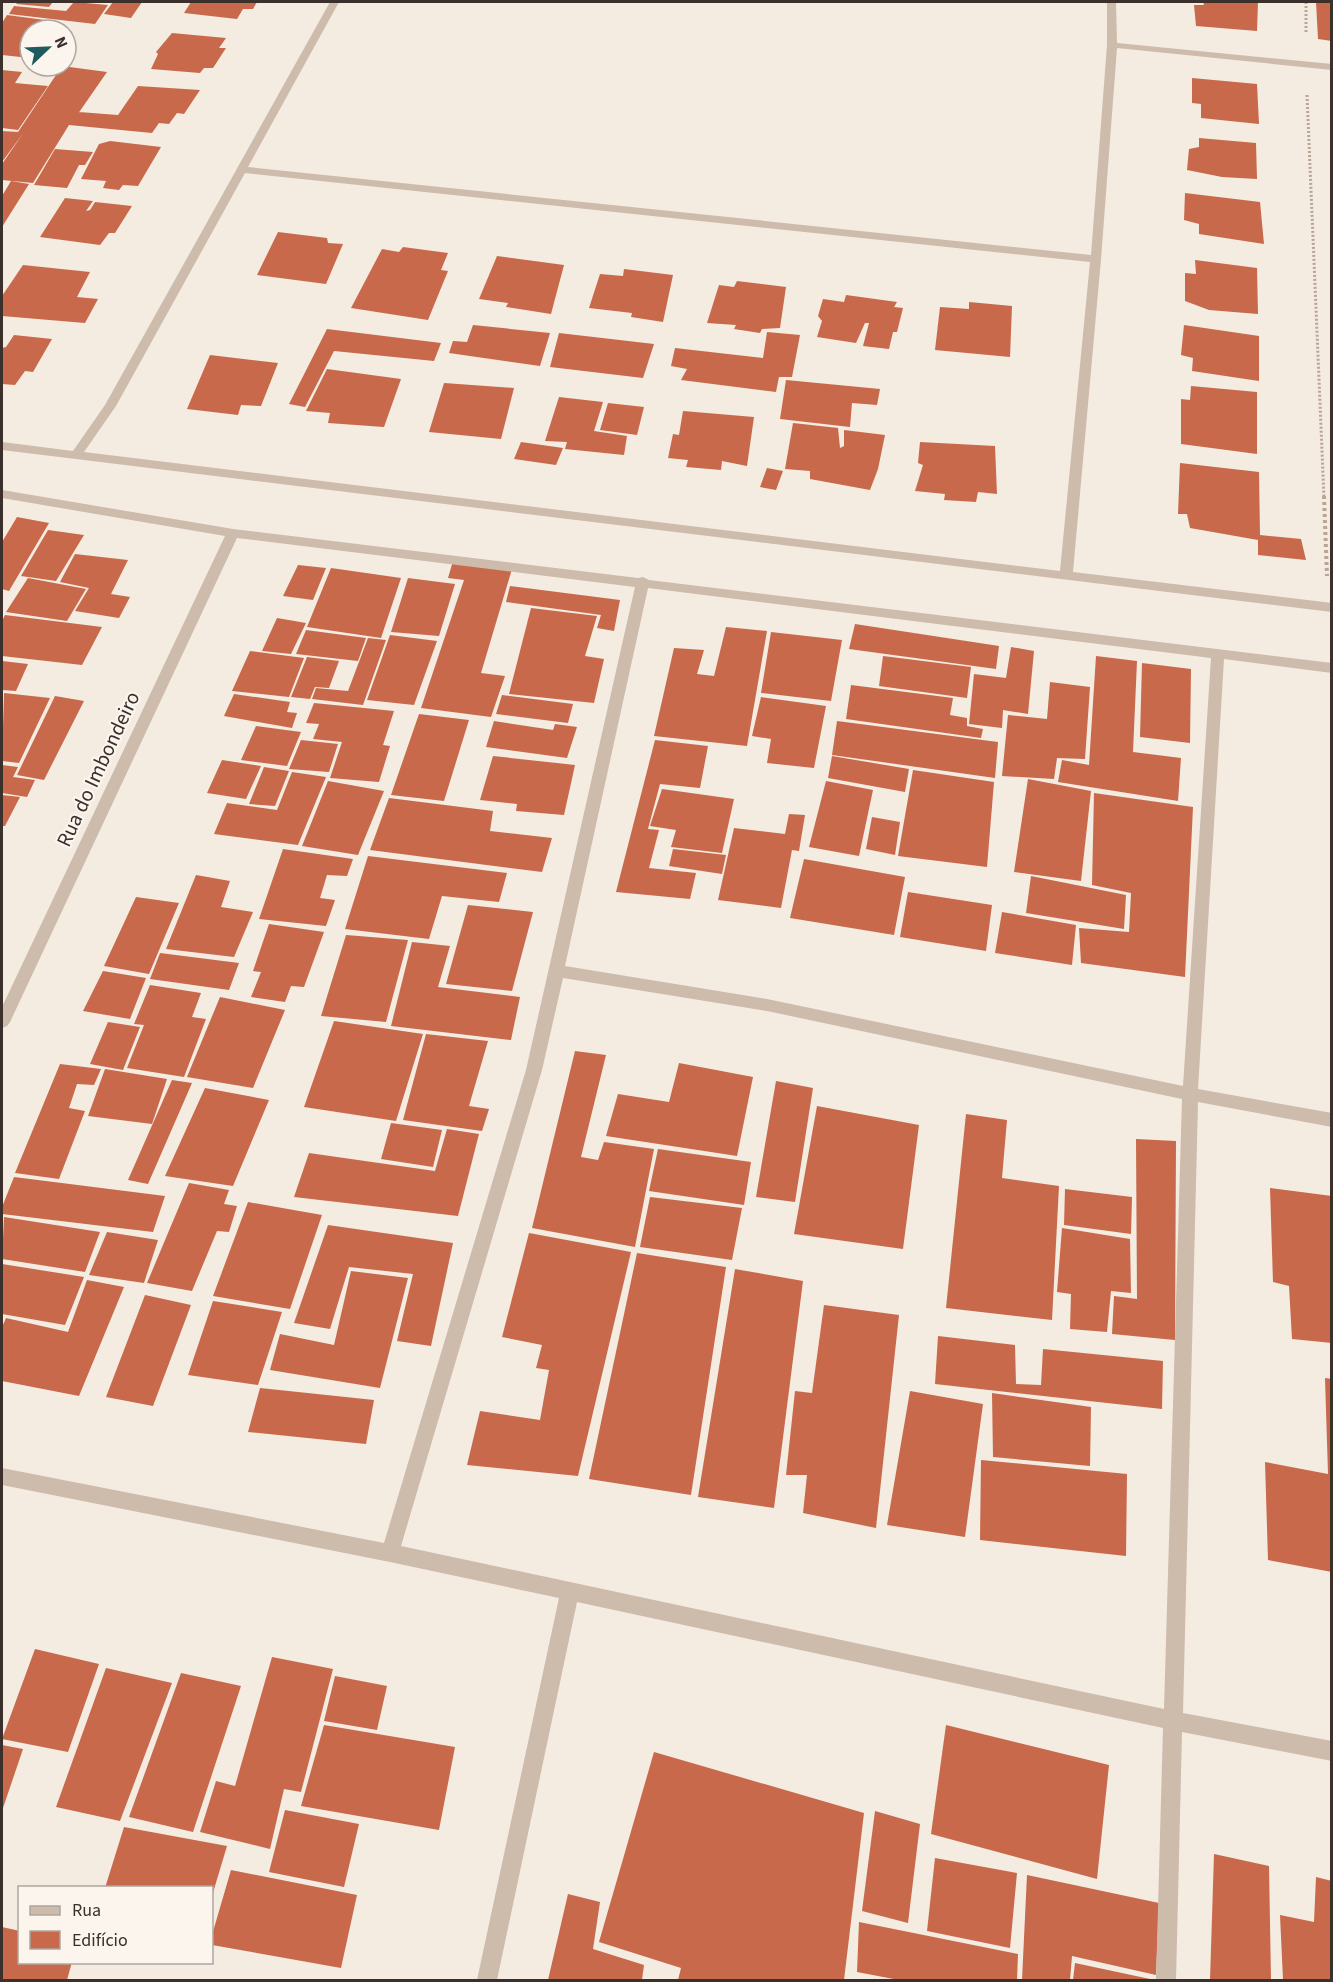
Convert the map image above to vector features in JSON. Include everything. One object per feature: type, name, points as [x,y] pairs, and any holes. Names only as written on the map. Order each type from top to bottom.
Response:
[{"type":"street","points":[[76,455],[110,406],[334,2]]},
{"type":"street","points":[[1066,575],[1096,259],[1112,45],[1112,2]]},
{"type":"street","points":[[1112,45],[1332,67]]},
{"type":"street","points":[[240,169],[1096,259]]},
{"type":"street","points":[[2,446],[1327,608]]},
{"type":"street","points":[[2,494],[233,533],[643,581],[1332,668]]},
{"type":"street","name":"Rua do Imbondeiro","points":[[2,1022],[233,533]]},
{"type":"street","points":[[390,1553],[534,1070],[643,581]]},
{"type":"street","points":[[1166,1980],[1175,1721],[1190,1094],[1218,654]]},
{"type":"street","points":[[557,971],[767,1005],[1190,1094],[1332,1120]]},
{"type":"street","points":[[2,1477],[390,1553],[1175,1721],[1332,1750]]},
{"type":"street","points":[[487,1980],[570,1592]]},
{"type":"path","points":[[1306,2],[1305,64],[1327,608]]},
{"type":"building","points":[[18,2],[53,2],[49,7],[16,4]]},
{"type":"building","points":[[74,2],[108,5],[95,24],[78,22],[78,18],[43,18],[9,14],[14,6],[66,11]]},
{"type":"building","points":[[113,2],[142,2],[131,18],[104,14]]},
{"type":"building","points":[[191,2],[257,2],[253,9],[243,9],[237,19],[184,13]]},
{"type":"building","points":[[1203,2],[1258,2],[1257,31],[1196,26],[1194,5],[1204,5]]},
{"type":"building","points":[[1316,2],[1332,2],[1332,41],[1318,39]]},
{"type":"building","points":[[7,15],[30,18],[18,18],[18,57],[2,55],[2,23]]},
{"type":"building","points":[[172,33],[226,38],[219,48],[226,48],[213,68],[204,68],[200,73],[151,69],[158,54],[156,52]]},
{"type":"building","points":[[78,68],[107,72],[79,112],[118,115],[138,86],[200,90],[184,114],[177,113],[169,124],[159,123],[152,133],[69,125],[33,183],[2,180],[2,164],[24,132],[2,162],[2,131],[18,132],[54,78],[78,78]]},
{"type":"building","points":[[2,70],[18,72],[18,78],[15,83],[48,86],[18,130],[2,128]]},
{"type":"building","points":[[1192,78],[1257,84],[1259,124],[1201,118],[1201,104],[1192,103]]},
{"type":"building","points":[[1199,138],[1256,143],[1257,179],[1222,177],[1187,170],[1189,149],[1199,147]]},
{"type":"building","points":[[110,141],[161,147],[138,186],[123,185],[119,190],[103,188],[106,181],[81,179],[99,144]]},
{"type":"building","points":[[55,149],[93,152],[85,165],[79,165],[67,188],[34,185]]},
{"type":"building","points":[[11,181],[29,184],[2,227],[2,196]]},
{"type":"building","points":[[1185,193],[1260,202],[1264,244],[1199,234],[1199,224],[1184,220]]},
{"type":"building","points":[[65,198],[93,201],[86,211],[90,210],[95,202],[132,206],[115,233],[109,233],[100,245],[40,237]]},
{"type":"building","points":[[278,232],[327,238],[328,243],[343,244],[326,284],[257,275]]},
{"type":"building","points":[[403,247],[448,253],[441,270],[448,271],[428,320],[351,308],[382,249],[399,252]]},
{"type":"building","points":[[497,256],[564,265],[551,314],[506,307],[508,303],[479,299]]},
{"type":"building","points":[[1195,260],[1257,268],[1258,314],[1209,310],[1185,301],[1185,273],[1196,274]]},
{"type":"building","points":[[23,265],[90,272],[77,297],[98,299],[85,323],[2,316],[2,296]]},
{"type":"building","points":[[624,269],[673,275],[663,322],[631,317],[632,313],[589,308],[600,274],[623,276]]},
{"type":"building","points":[[737,281],[786,287],[780,328],[762,329],[760,333],[734,329],[736,325],[707,323],[719,285],[734,287]]},
{"type":"building","points":[[846,295],[897,302],[894,307],[903,308],[897,332],[893,332],[889,349],[863,346],[869,323],[865,323],[856,343],[817,337],[822,321],[818,316],[823,299],[844,302]]},
{"type":"building","points":[[969,302],[1012,306],[1010,357],[935,350],[940,307],[969,309]]},
{"type":"building","points":[[473,325],[550,333],[540,366],[449,353],[453,341],[467,342]]},
{"type":"building","points":[[1184,325],[1259,336],[1259,381],[1192,371],[1193,358],[1181,355]]},
{"type":"building","points":[[327,329],[441,343],[434,361],[334,351],[305,407],[289,404]]},
{"type":"building","points":[[767,332],[800,335],[792,377],[779,377],[776,392],[681,380],[687,369],[671,366],[675,348],[763,358]]},
{"type":"building","points":[[559,333],[654,344],[643,378],[550,367]]},
{"type":"building","points":[[14,335],[52,339],[33,372],[25,371],[15,385],[2,384],[2,348],[6,347]]},
{"type":"building","points":[[210,355],[278,363],[261,406],[241,405],[238,415],[187,409]]},
{"type":"building","points":[[327,369],[401,379],[384,427],[328,423],[330,413],[306,411]]},
{"type":"building","points":[[786,380],[880,389],[877,405],[852,403],[850,427],[780,419]]},
{"type":"building","points":[[444,383],[514,388],[501,439],[429,432]]},
{"type":"building","points":[[1191,386],[1257,392],[1257,454],[1181,444],[1181,399],[1190,400]]},
{"type":"building","points":[[559,397],[603,402],[594,431],[627,436],[624,455],[565,449],[567,442],[545,441]]},
{"type":"building","points":[[608,403],[644,407],[637,435],[600,430]]},
{"type":"building","points":[[683,411],[754,417],[747,466],[722,461],[721,470],[686,467],[688,460],[668,458],[673,434],[679,435]]},
{"type":"building","points":[[793,423],[838,428],[840,448],[844,446],[844,430],[885,435],[878,469],[870,490],[810,479],[810,471],[785,469]]},
{"type":"building","points":[[521,442],[563,448],[556,465],[514,459]]},
{"type":"building","points":[[920,442],[995,446],[997,494],[978,492],[976,502],[944,500],[945,494],[915,491],[923,465],[918,463]]},
{"type":"building","points":[[1180,463],[1259,472],[1260,535],[1301,539],[1306,560],[1258,555],[1258,540],[1190,528],[1187,514],[1178,514]]},
{"type":"building","points":[[767,468],[783,471],[776,490],[760,487]]},
{"type":"building","points":[[17,517],[49,523],[9,591],[2,589],[2,542]]},
{"type":"building","points":[[48,530],[84,535],[56,581],[21,576]]},
{"type":"building","points":[[75,554],[128,560],[111,594],[130,597],[119,618],[75,611],[89,588],[60,582]]},
{"type":"building","points":[[453,561],[512,569],[481,673],[505,676],[491,717],[421,708],[464,580],[448,578]]},
{"type":"building","points":[[298,565],[326,568],[313,600],[283,596]]},
{"type":"building","points":[[331,568],[401,578],[381,638],[307,627]]},
{"type":"building","points":[[28,578],[86,589],[67,621],[6,612]]},
{"type":"building","points":[[408,578],[455,584],[439,636],[391,632]]},
{"type":"building","points":[[510,586],[620,600],[614,631],[597,628],[601,615],[506,602]]},
{"type":"building","points":[[531,608],[597,616],[585,656],[604,659],[594,703],[509,694]]},
{"type":"building","points":[[5,615],[102,627],[82,665],[2,656],[2,621]]},
{"type":"building","points":[[277,618],[306,623],[291,654],[262,651]]},
{"type":"building","points":[[855,624],[999,646],[996,669],[849,649]]},
{"type":"building","points":[[726,627],[767,631],[747,746],[654,736],[674,648],[704,650],[697,674],[714,676]]},
{"type":"building","points":[[306,630],[366,638],[358,661],[296,654]]},
{"type":"building","points":[[771,632],[842,640],[831,701],[761,693]]},
{"type":"building","points":[[390,635],[437,641],[414,705],[367,700]]},
{"type":"building","points":[[368,638],[386,640],[363,705],[312,699],[316,688],[348,691]]},
{"type":"building","points":[[1011,647],[1034,651],[1028,714],[1003,710],[1002,728],[969,724],[974,674],[1006,678]]},
{"type":"building","points":[[250,651],[304,658],[289,697],[232,691]]},
{"type":"building","points":[[883,656],[971,667],[967,698],[879,686]]},
{"type":"building","points":[[1096,656],[1137,661],[1133,752],[1181,758],[1178,801],[1058,782],[1062,760],[1089,765]]},
{"type":"building","points":[[307,657],[339,661],[329,688],[315,687],[310,699],[291,697]]},
{"type":"building","points":[[2,661],[28,664],[16,691],[2,690]]},
{"type":"building","points":[[1142,663],[1191,669],[1190,743],[1140,737]]},
{"type":"building","points":[[1050,682],[1090,687],[1085,759],[1057,758],[1054,779],[1002,776],[1008,715],[1047,719]]},
{"type":"building","points":[[851,685],[953,698],[950,715],[967,718],[967,726],[983,729],[981,738],[846,719]]},
{"type":"building","points":[[4,693],[50,698],[19,763],[2,761]]},
{"type":"building","points":[[234,694],[290,702],[287,712],[297,713],[292,728],[224,716]]},
{"type":"building","points":[[502,695],[573,704],[568,723],[496,714]]},
{"type":"building","points":[[55,696],[84,701],[44,780],[17,775]]},
{"type":"building","points":[[761,697],[826,706],[814,768],[767,763],[771,739],[752,736]]},
{"type":"building","points":[[314,703],[394,711],[383,745],[390,746],[379,782],[330,778],[342,742],[313,739],[319,724],[306,723]]},
{"type":"building","points":[[419,714],[469,720],[444,801],[391,795]]},
{"type":"building","points":[[494,721],[553,730],[555,724],[577,727],[567,758],[486,747]]},
{"type":"building","points":[[837,721],[998,742],[995,778],[832,755]]},
{"type":"building","points":[[256,726],[301,732],[287,766],[241,760]]},
{"type":"building","points":[[301,740],[338,744],[329,772],[289,769]]},
{"type":"building","points":[[655,740],[708,746],[700,788],[660,784],[648,829],[659,830],[649,868],[696,873],[690,899],[616,892]]},
{"type":"building","points":[[493,756],[575,765],[564,815],[516,811],[517,804],[480,800]]},
{"type":"building","points":[[832,756],[909,769],[905,792],[828,778]]},
{"type":"building","points":[[222,760],[261,766],[246,799],[207,793]]},
{"type":"building","points":[[2,765],[18,767],[13,777],[35,780],[27,797],[2,793]]},
{"type":"building","points":[[264,767],[289,771],[275,806],[249,804]]},
{"type":"building","points":[[913,770],[994,782],[987,867],[898,856]]},
{"type":"building","points":[[292,772],[326,777],[298,845],[214,834],[227,803],[277,810]]},
{"type":"building","points":[[1028,779],[1091,791],[1081,881],[1014,872]]},
{"type":"building","points":[[328,781],[384,791],[358,855],[302,846]]},
{"type":"building","points":[[826,781],[873,790],[859,856],[809,847]]},
{"type":"building","points":[[662,789],[734,799],[722,853],[671,847],[676,830],[650,826]]},
{"type":"building","points":[[1094,793],[1193,807],[1185,977],[1081,963],[1079,928],[1129,932],[1131,893],[1092,885]]},
{"type":"building","points":[[2,795],[20,797],[5,826],[2,826]]},
{"type":"building","points":[[389,798],[493,811],[490,831],[552,838],[542,872],[370,850]]},
{"type":"building","points":[[789,814],[805,815],[799,851],[792,850],[781,908],[718,900],[734,828],[785,834]]},
{"type":"building","points":[[872,817],[900,822],[895,855],[866,849]]},
{"type":"building","points":[[283,849],[353,859],[347,876],[327,875],[320,898],[335,900],[326,926],[259,919]]},
{"type":"building","points":[[673,849],[726,855],[722,874],[669,866]]},
{"type":"building","points":[[368,856],[507,873],[499,902],[442,896],[429,939],[345,929]]},
{"type":"building","points":[[804,859],[905,877],[894,935],[790,918]]},
{"type":"building","points":[[196,875],[230,881],[221,907],[253,912],[234,957],[166,949]]},
{"type":"building","points":[[1031,876],[1126,895],[1124,929],[1026,913]]},
{"type":"building","points":[[908,892],[992,905],[986,951],[900,937]]},
{"type":"building","points":[[136,897],[179,903],[149,974],[104,966]]},
{"type":"building","points":[[468,905],[533,912],[512,991],[446,984]]},
{"type":"building","points":[[1002,912],[1076,925],[1072,965],[995,953]]},
{"type":"building","points":[[269,924],[324,932],[304,987],[291,986],[285,1002],[251,997],[261,972],[253,971]]},
{"type":"building","points":[[346,935],[408,940],[386,1022],[321,1016]]},
{"type":"building","points":[[412,942],[450,946],[438,987],[520,997],[511,1040],[391,1026]]},
{"type":"building","points":[[160,953],[239,963],[229,990],[150,979]]},
{"type":"building","points":[[103,971],[146,978],[130,1019],[83,1011]]},
{"type":"building","points":[[150,985],[201,993],[192,1017],[206,1019],[184,1077],[127,1068],[144,1025],[134,1024]]},
{"type":"building","points":[[220,997],[285,1010],[253,1088],[187,1077]]},
{"type":"building","points":[[334,1021],[423,1034],[396,1121],[304,1107]]},
{"type":"building","points":[[108,1022],[140,1027],[123,1070],[90,1064]]},
{"type":"building","points":[[426,1034],[488,1041],[469,1106],[489,1109],[482,1131],[403,1120]]},
{"type":"building","points":[[575,1051],[606,1055],[581,1157],[598,1160],[604,1142],[654,1149],[635,1247],[532,1228]]},
{"type":"building","points":[[679,1063],[753,1077],[737,1156],[606,1136],[618,1094],[669,1102]]},
{"type":"building","points":[[60,1064],[101,1069],[94,1085],[77,1084],[69,1108],[85,1111],[59,1179],[15,1173]]},
{"type":"building","points":[[105,1069],[167,1079],[152,1124],[88,1116]]},
{"type":"building","points":[[172,1080],[192,1083],[148,1184],[128,1180]]},
{"type":"building","points":[[776,1081],[813,1088],[795,1202],[756,1197]]},
{"type":"building","points":[[205,1088],[269,1100],[233,1186],[165,1176]]},
{"type":"building","points":[[817,1106],[919,1125],[903,1249],[794,1234]]},
{"type":"building","points":[[966,1114],[1007,1120],[1002,1178],[1059,1186],[1052,1320],[946,1308]]},
{"type":"building","points":[[391,1123],[442,1130],[433,1167],[381,1159]]},
{"type":"building","points":[[447,1129],[479,1134],[458,1216],[294,1197],[309,1153],[435,1171]]},
{"type":"building","points":[[1136,1139],[1176,1141],[1175,1340],[1112,1334],[1114,1296],[1137,1299]]},
{"type":"building","points":[[658,1149],[751,1162],[744,1205],[649,1191]]},
{"type":"building","points":[[14,1177],[165,1196],[153,1232],[2,1214],[2,1207]]},
{"type":"building","points":[[189,1183],[229,1190],[224,1204],[237,1206],[229,1232],[217,1231],[192,1291],[147,1283]]},
{"type":"building","points":[[1270,1188],[1332,1196],[1332,1343],[1292,1339],[1289,1286],[1273,1282]]},
{"type":"building","points":[[1065,1189],[1132,1197],[1131,1234],[1064,1225]]},
{"type":"building","points":[[650,1197],[742,1208],[732,1260],[640,1247]]},
{"type":"building","points":[[248,1202],[322,1215],[290,1309],[213,1296]]},
{"type":"building","points":[[4,1217],[100,1232],[85,1272],[2,1259]]},
{"type":"building","points":[[328,1225],[453,1243],[431,1346],[397,1341],[413,1274],[349,1267],[330,1329],[294,1323]]},
{"type":"building","points":[[1062,1228],[1130,1239],[1131,1293],[1111,1291],[1107,1332],[1070,1329],[1071,1294],[1057,1292]]},
{"type":"building","points":[[107,1232],[158,1240],[144,1283],[89,1275]]},
{"type":"building","points":[[529,1233],[631,1252],[578,1476],[467,1465],[480,1411],[540,1420],[549,1370],[536,1368],[542,1345],[502,1337]]},
{"type":"building","points":[[637,1253],[726,1267],[691,1495],[589,1479]]},
{"type":"building","points":[[2,1264],[84,1277],[65,1325],[2,1314]]},
{"type":"building","points":[[735,1269],[803,1281],[774,1508],[698,1497]]},
{"type":"building","points":[[351,1271],[408,1278],[380,1388],[270,1370],[280,1334],[334,1345]]},
{"type":"building","points":[[87,1280],[124,1287],[79,1396],[2,1381],[2,1327],[6,1318],[68,1332]]},
{"type":"building","points":[[145,1295],[191,1305],[153,1406],[106,1397]]},
{"type":"building","points":[[213,1301],[282,1312],[258,1385],[188,1375]]},
{"type":"building","points":[[824,1305],[899,1315],[876,1528],[803,1513],[807,1475],[786,1475],[795,1391],[812,1393]]},
{"type":"building","points":[[938,1336],[1015,1345],[1016,1384],[1041,1385],[1043,1349],[1163,1361],[1162,1409],[935,1384]]},
{"type":"building","points":[[1325,1378],[1332,1379],[1332,1572],[1268,1560],[1265,1462],[1328,1474]]},
{"type":"building","points":[[260,1388],[374,1400],[366,1444],[248,1432]]},
{"type":"building","points":[[910,1391],[983,1404],[965,1537],[887,1525]]},
{"type":"building","points":[[992,1393],[1091,1407],[1090,1466],[993,1457]]},
{"type":"building","points":[[981,1460],[1127,1474],[1126,1556],[980,1540]]},
{"type":"building","points":[[35,1649],[99,1664],[68,1752],[2,1739]]},
{"type":"building","points":[[272,1657],[333,1669],[301,1792],[284,1789],[270,1849],[200,1832],[216,1781],[235,1786]]},
{"type":"building","points":[[106,1668],[172,1683],[120,1821],[56,1807]]},
{"type":"building","points":[[181,1673],[241,1686],[193,1832],[129,1817]]},
{"type":"building","points":[[335,1676],[387,1686],[377,1730],[324,1721]]},
{"type":"building","points":[[324,1725],[455,1747],[439,1830],[301,1806]]},
{"type":"building","points":[[946,1725],[1109,1765],[1097,1879],[931,1834]]},
{"type":"building","points":[[2,1745],[23,1749],[2,1811]]},
{"type":"building","points":[[654,1752],[864,1813],[844,1980],[678,1980],[681,1968],[599,1942]]},
{"type":"building","points":[[285,1810],[359,1824],[344,1887],[269,1872]]},
{"type":"building","points":[[875,1811],[920,1824],[908,1923],[862,1911]]},
{"type":"building","points":[[124,1827],[227,1846],[213,1893],[213,1886],[106,1886]]},
{"type":"building","points":[[1214,1854],[1269,1866],[1271,1980],[1210,1980]]},
{"type":"building","points":[[935,1858],[1017,1873],[1010,1948],[927,1931]]},
{"type":"building","points":[[231,1870],[357,1895],[341,1968],[213,1945],[213,1932]]},
{"type":"building","points":[[1027,1875],[1159,1903],[1156,1975],[1072,1956],[1070,1980],[1022,1980]]},
{"type":"building","points":[[1316,1877],[1332,1881],[1332,1980],[1283,1980],[1280,1915],[1314,1922]]},
{"type":"building","points":[[568,1894],[600,1902],[593,1949],[644,1965],[642,1980],[548,1980]]},
{"type":"building","points":[[859,1922],[1018,1954],[1017,1980],[899,1980],[857,1972]]},
{"type":"building","points":[[2,1927],[18,1931],[18,1964],[71,1964],[67,1980],[2,1980]]},
{"type":"building","points":[[1075,1963],[1150,1979],[1150,1980],[1073,1980]]}]
